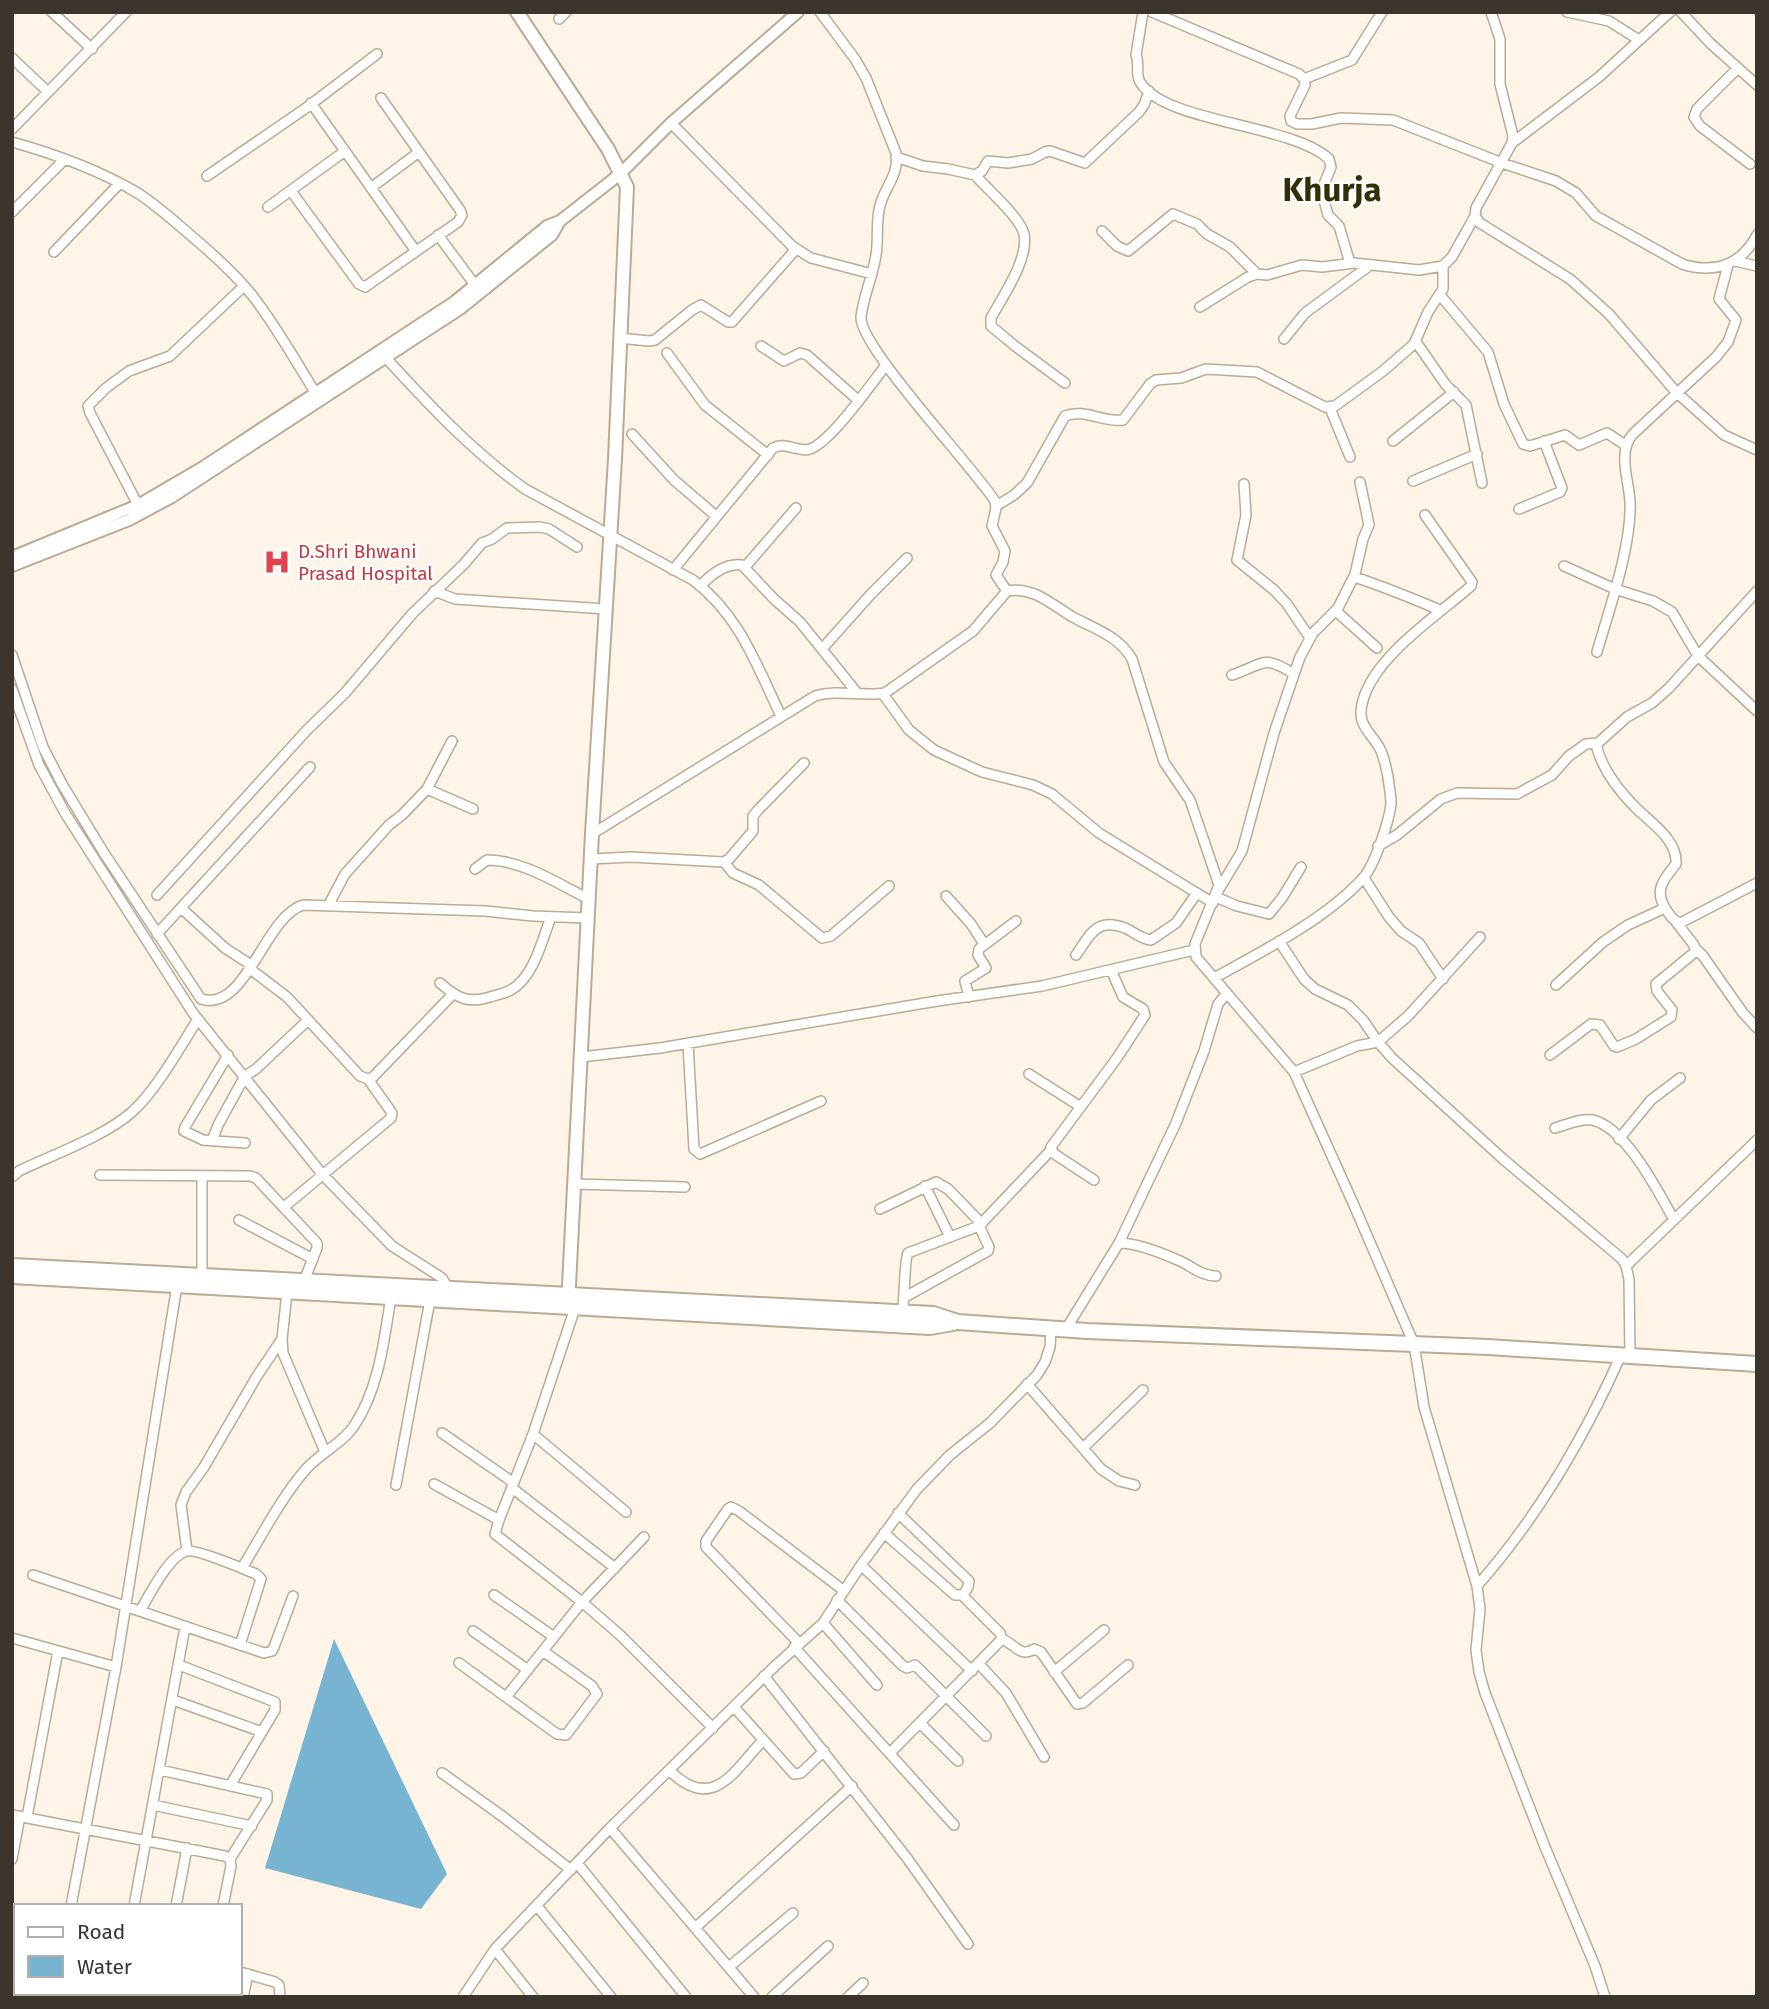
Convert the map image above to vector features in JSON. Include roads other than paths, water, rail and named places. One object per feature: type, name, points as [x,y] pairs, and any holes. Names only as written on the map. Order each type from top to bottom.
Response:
[{"type":"main road","points":[[517,12],[608,149],[627,187],[570,1303]]},
{"type":"main road","points":[[12,1266],[202,1281],[287,1292],[430,1300],[452,1295]]},
{"type":"main road","points":[[12,1276],[177,1285],[202,1281],[304,1281],[452,1295],[930,1327],[958,1322]]},
{"type":"main road","points":[[570,1303],[902,1312],[933,1314],[958,1322],[1058,1329],[1414,1344],[1757,1364]]},
{"type":"street","points":[[52,12],[92,49]]},
{"type":"street","points":[[12,129],[126,12]]},
{"type":"street","points":[[820,12],[866,78],[897,157],[895,175],[880,204],[877,254],[861,324],[887,365],[989,492],[996,506],[992,526],[1005,551],[996,575],[1007,591]]},
{"type":"street","points":[[1143,12],[1136,55],[1139,62],[1138,77],[1149,91],[1192,112],[1279,137],[1325,155],[1331,162],[1323,187],[1324,200],[1328,215],[1339,226],[1350,263]]},
{"type":"street","points":[[1152,12],[1279,65],[1304,79]]},
{"type":"street","points":[[1304,79],[1352,60],[1381,12]]},
{"type":"street","points":[[1491,12],[1500,39],[1500,84],[1512,143]]},
{"type":"street","points":[[1567,12],[1609,21],[1639,40]]},
{"type":"street","points":[[1200,307],[1248,277],[1267,275],[1295,265],[1322,267],[1350,263],[1419,270],[1443,266],[1452,257],[1475,216],[1476,208],[1512,143],[1599,77],[1670,12]]},
{"type":"street","points":[[1681,12],[1737,69],[1757,85]]},
{"type":"street","points":[[12,557],[138,505],[316,394],[454,302],[547,226],[560,221],[620,174],[671,123],[793,14]]},
{"type":"street","points":[[206,176],[377,54]]},
{"type":"street","points":[[12,58],[48,92]]},
{"type":"street","points":[[1737,69],[1697,109],[1694,117],[1700,126],[1750,164]]},
{"type":"street","points":[[1304,79],[1305,85],[1290,116],[1291,121],[1297,124],[1354,118],[1393,120],[1568,186],[1597,216],[1682,264],[1696,269],[1731,263],[1757,266]]},
{"type":"street","points":[[975,176],[988,161],[1003,163],[1032,159],[1045,152],[1059,153],[1085,163],[1139,112],[1149,91]]},
{"type":"street","points":[[291,191],[362,286],[369,286],[415,250],[458,222],[462,215],[381,98]]},
{"type":"street","points":[[311,103],[415,250]]},
{"type":"street","points":[[671,123],[796,249],[811,258],[872,274]]},
{"type":"street","points":[[12,142],[65,159],[137,193],[213,254],[244,286],[284,341],[316,394]]},
{"type":"street","points":[[268,207],[345,151]]},
{"type":"street","points":[[372,187],[419,152]]},
{"type":"street","points":[[897,157],[923,166],[975,176],[1014,218],[1024,235],[1023,256],[992,318],[991,326],[1065,383]]},
{"type":"street","points":[[12,212],[65,159]]},
{"type":"street","points":[[54,252],[119,184]]},
{"type":"street","points":[[1102,230],[1117,246],[1128,251],[1170,215],[1176,214],[1197,224],[1207,234],[1230,247],[1257,274]]},
{"type":"street","points":[[1475,216],[1480,223],[1570,279],[1609,314],[1676,392],[1724,435],[1757,450]]},
{"type":"street","points":[[12,566],[128,520],[172,497],[460,309],[552,235],[560,221]]},
{"type":"street","points":[[438,235],[475,285]]},
{"type":"street","points":[[1597,652],[1615,589],[1630,518],[1625,445],[1633,433],[1716,357],[1728,342],[1736,320],[1719,299],[1731,263],[1744,254],[1757,235]]},
{"type":"street","points":[[619,338],[655,340],[701,304],[732,322],[796,249]]},
{"type":"street","points":[[1284,339],[1305,313],[1369,266]]},
{"type":"street","points":[[1330,408],[1383,371],[1416,342],[1428,312],[1444,284],[1443,266]]},
{"type":"street","points":[[138,505],[88,406],[129,371],[170,356],[244,286]]},
{"type":"street","points":[[1440,295],[1485,346],[1504,404],[1520,440],[1526,446],[1565,435],[1578,445],[1607,433],[1625,445]]},
{"type":"street","points":[[1416,342],[1446,385],[1462,399],[1469,413],[1482,482]]},
{"type":"street","points":[[761,346],[784,361],[800,353],[807,355],[859,401]]},
{"type":"street","points":[[667,353],[705,405],[768,454]]},
{"type":"street","points":[[386,358],[447,425],[500,471],[525,489],[700,586],[725,609],[740,633],[781,716]]},
{"type":"street","points":[[673,570],[777,445],[803,450],[815,447],[859,401],[887,365]]},
{"type":"street","points":[[996,506],[1027,483],[1065,416],[1080,413],[1116,421],[1123,420],[1156,380],[1181,378],[1206,369],[1257,372],[1330,408],[1350,457]]},
{"type":"street","points":[[1394,441],[1454,392]]},
{"type":"street","points":[[632,434],[674,480],[716,516]]},
{"type":"street","points":[[1520,509],[1560,492],[1562,488],[1544,441]]},
{"type":"street","points":[[1413,481],[1477,454]]},
{"type":"street","points":[[1360,482],[1369,524],[1354,577],[1336,611],[1310,638],[1300,657],[1274,733],[1242,851],[1216,897],[1194,950],[1196,957],[1294,1072],[1414,1344],[1430,1430],[1477,1586],[1480,1609],[1476,1650],[1485,1693],[1605,1997]]},
{"type":"street","points":[[1244,484],[1246,515],[1237,560],[1281,597],[1310,638]]},
{"type":"street","points":[[745,567],[796,508]]},
{"type":"street","points":[[1214,978],[1313,920],[1364,878],[1378,846],[1391,797],[1382,754],[1364,728],[1361,710],[1364,696],[1383,664],[1440,610],[1468,589],[1472,582],[1425,515]]},
{"type":"street","points":[[157,895],[307,730],[345,693],[412,614],[464,564],[482,542],[492,539],[507,528],[545,528],[577,547]]},
{"type":"street","points":[[822,649],[907,558]]},
{"type":"street","points":[[700,586],[718,570],[736,564],[745,567],[774,599],[800,622],[858,694]]},
{"type":"street","points":[[1564,566],[1615,589],[1653,600],[1672,612],[1698,656],[1757,711]]},
{"type":"street","points":[[1354,577],[1440,610]]},
{"type":"street","points":[[592,834],[781,716],[823,694],[883,694],[973,631],[1007,591],[1016,590],[1036,594],[1071,616],[1110,635],[1126,648],[1132,659],[1164,762],[1190,800],[1219,885],[1216,897]]},
{"type":"street","points":[[434,591],[455,599],[606,609]]},
{"type":"street","points":[[1378,846],[1397,835],[1441,799],[1457,793],[1517,794],[1552,775],[1569,756],[1586,744],[1598,743],[1627,717],[1652,703],[1669,688],[1757,591]]},
{"type":"street","points":[[1336,611],[1377,648]]},
{"type":"street","points":[[12,655],[47,754],[97,842],[196,993],[199,1010]]},
{"type":"street","points":[[1232,676],[1269,661],[1294,674]]},
{"type":"street","points":[[12,690],[39,765],[65,813],[228,1055],[248,1075],[326,1171],[392,1246],[442,1278],[452,1295]]},
{"type":"street","points":[[883,694],[909,730],[933,750],[982,772],[1052,794],[1099,832],[1197,893],[1269,914],[1301,867]]},
{"type":"street","points":[[328,906],[345,874],[389,825],[427,789],[452,741]]},
{"type":"street","points":[[1598,743],[1598,755],[1616,784],[1637,809],[1662,832],[1675,851],[1676,864],[1659,887],[1661,903],[1757,1028]]},
{"type":"street","points":[[591,859],[631,857],[724,862],[753,831],[753,816],[804,763]]},
{"type":"street","points":[[157,934],[310,767]]},
{"type":"street","points":[[427,789],[473,809]]},
{"type":"street","points":[[475,869],[488,860],[507,862],[538,874],[589,900]]},
{"type":"street","points":[[724,862],[733,873],[760,885],[814,934],[822,938],[831,936],[889,886]]},
{"type":"street","points":[[1364,878],[1389,917],[1401,931],[1419,943],[1443,979]]},
{"type":"street","points":[[1676,922],[1686,920],[1757,883]]},
{"type":"street","points":[[1076,955],[1093,930],[1099,926],[1124,928],[1151,940],[1176,923],[1197,893]]},
{"type":"street","points":[[946,895],[984,944]]},
{"type":"street","points":[[12,1177],[19,1171],[110,1128],[133,1111],[151,1089],[199,1010],[233,991],[264,944],[292,911],[303,905],[485,911],[588,918]]},
{"type":"street","points":[[181,908],[225,948],[287,997],[360,1076],[368,1079],[392,1115],[284,1207]]},
{"type":"street","points":[[1556,985],[1602,942],[1628,925],[1665,908]]},
{"type":"street","points":[[440,983],[462,1000],[482,1000],[514,988],[536,958],[551,917]]},
{"type":"street","points":[[969,997],[965,981],[986,968],[978,951],[1016,920]]},
{"type":"street","points":[[1294,1072],[1357,1046],[1378,1042],[1408,1016],[1480,937]]},
{"type":"street","points":[[1279,941],[1304,979],[1315,989],[1348,1005],[1363,1020],[1384,1051],[1626,1266],[1630,1300],[1625,1356],[1544,1499],[1524,1530],[1477,1586]]},
{"type":"street","points":[[1550,1055],[1591,1024],[1601,1025],[1617,1047],[1636,1039],[1671,1017],[1672,1010],[1655,988],[1693,955],[1695,948]]},
{"type":"street","points":[[581,1057],[688,1044],[1042,986],[1194,950]]},
{"type":"street","points":[[902,1312],[906,1255],[980,1225],[1051,1150],[1145,1015],[1143,1009],[1123,998],[1111,970]]},
{"type":"street","points":[[463,1997],[495,1949],[610,1828],[769,1671],[823,1623],[860,1565],[933,1470],[990,1423],[1045,1362],[1058,1329],[1119,1243],[1176,1123],[1204,1051],[1218,1004],[1227,993]]},
{"type":"street","points":[[368,1079],[399,1053],[453,994]]},
{"type":"street","points":[[212,1141],[218,1125],[248,1075],[307,1021]]},
{"type":"street","points":[[688,1044],[694,1149],[700,1154],[821,1101]]},
{"type":"street","points":[[228,1055],[184,1131],[188,1135],[212,1141],[245,1143]]},
{"type":"street","points":[[1029,1074],[1081,1108]]},
{"type":"street","points":[[1619,1139],[1651,1100],[1680,1078]]},
{"type":"street","points":[[1555,1128],[1591,1120],[1601,1124],[1619,1139],[1645,1169],[1674,1220]]},
{"type":"street","points":[[1626,1266],[1757,1140]]},
{"type":"street","points":[[1051,1150],[1094,1180]]},
{"type":"street","points":[[100,1175],[256,1178],[317,1243],[304,1281]]},
{"type":"street","points":[[202,1176],[202,1281]]},
{"type":"street","points":[[880,1209],[936,1182],[946,1188],[980,1225],[989,1247],[988,1251],[905,1297]]},
{"type":"street","points":[[574,1184],[685,1187]]},
{"type":"street","points":[[925,1186],[950,1237]]},
{"type":"street","points":[[239,1220],[313,1259]]},
{"type":"street","points":[[1119,1243],[1178,1260],[1203,1274],[1216,1276]]},
{"type":"street","points":[[71,1904],[116,1667],[177,1285]]},
{"type":"street","points":[[287,1292],[283,1353],[325,1452]]},
{"type":"street","points":[[242,1568],[296,1481],[354,1427],[364,1407],[382,1352],[391,1297]]},
{"type":"street","points":[[396,1485],[430,1300]]},
{"type":"street","points":[[570,1303],[533,1434],[495,1529],[498,1537],[582,1602],[659,1672],[713,1728]]},
{"type":"street","points":[[187,1551],[181,1505],[186,1492],[282,1339]]},
{"type":"street","points":[[1027,1384],[1109,1476],[1135,1485]]},
{"type":"street","points":[[1083,1448],[1143,1390]]},
{"type":"street","points":[[442,1433],[513,1485],[615,1567]]},
{"type":"street","points":[[533,1434],[626,1512]]},
{"type":"street","points":[[434,1484],[499,1520]]},
{"type":"street","points":[[843,1590],[736,1508],[727,1509],[706,1541],[706,1547],[797,1645],[954,1825]]},
{"type":"street","points":[[898,1513],[968,1581],[963,1595]]},
{"type":"street","points":[[884,1533],[955,1595],[963,1595],[1000,1633],[1002,1639],[1022,1653],[1037,1649],[1074,1702],[1080,1704],[1128,1665]]},
{"type":"street","points":[[506,1697],[582,1602],[644,1537]]},
{"type":"street","points":[[140,1611],[163,1574],[187,1551],[242,1568],[259,1576],[262,1583],[240,1645]]},
{"type":"street","points":[[860,1565],[1006,1693],[1044,1757]]},
{"type":"street","points":[[33,1575],[264,1653],[272,1651],[293,1596]]},
{"type":"street","points":[[495,1595],[554,1637]]},
{"type":"street","points":[[837,1600],[904,1667],[915,1665],[986,1736]]},
{"type":"street","points":[[823,1623],[877,1685]]},
{"type":"street","points":[[134,1904],[186,1627]]},
{"type":"street","points":[[1054,1672],[1104,1630]]},
{"type":"street","points":[[473,1631],[528,1670]]},
{"type":"street","points":[[12,1637],[116,1667]]},
{"type":"street","points":[[890,1754],[1002,1639]]},
{"type":"street","points":[[12,1858],[58,1651]]},
{"type":"street","points":[[459,1663],[562,1735],[569,1732],[596,1698],[596,1690],[543,1651]]},
{"type":"street","points":[[179,1665],[275,1702],[275,1710],[232,1784]]},
{"type":"street","points":[[769,1671],[824,1751],[968,1944]]},
{"type":"street","points":[[173,1700],[262,1732]]},
{"type":"street","points":[[734,1707],[794,1774],[801,1773],[824,1751]]},
{"type":"street","points":[[920,1723],[958,1762]]},
{"type":"street","points":[[668,1770],[689,1787],[699,1790],[711,1788],[728,1778],[763,1740]]},
{"type":"street","points":[[160,1770],[267,1794],[267,1800],[230,1859],[223,1904]]},
{"type":"street","points":[[442,1773],[574,1867],[686,1997]]},
{"type":"street","points":[[695,1928],[852,1786]]},
{"type":"street","points":[[153,1805],[252,1826]]},
{"type":"street","points":[[20,1816],[147,1839],[230,1859]]},
{"type":"street","points":[[610,1828],[754,1997]]},
{"type":"street","points":[[176,1904],[187,1848]]},
{"type":"street","points":[[537,1906],[611,1997]]},
{"type":"street","points":[[729,1968],[793,1913]]},
{"type":"street","points":[[772,1997],[828,1946]]},
{"type":"street","points":[[495,1949],[533,1997]]},
{"type":"street","points":[[243,1997],[244,1973],[275,1982],[279,1985],[280,1997]]},
{"type":"street","points":[[848,1997],[863,1983]]},
{"type":"water","points":[[334,1639],[447,1874],[421,1909],[265,1868]]},
{"type":"place","name":"D.Shri Bhwani Prasad Hospital","points":[[277,562]]},
{"type":"district","name":"Khurja","points":[[1332,190]]}]
